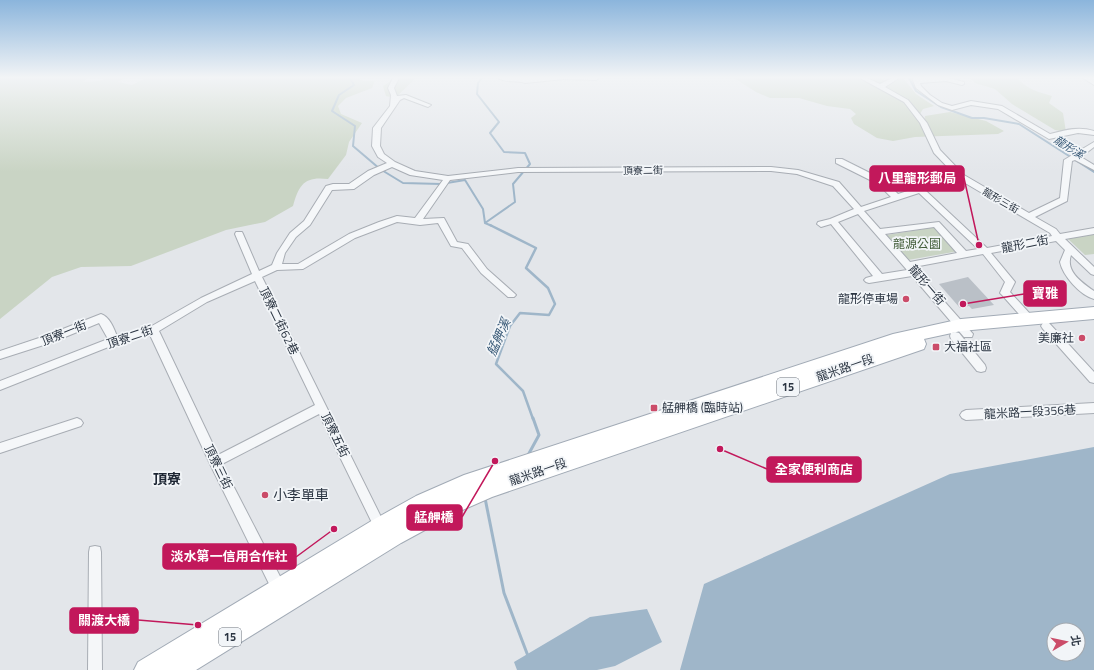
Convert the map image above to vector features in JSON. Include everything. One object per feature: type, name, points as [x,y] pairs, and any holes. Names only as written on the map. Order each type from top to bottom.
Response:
[{"type":"main road","name":"龍米路一段","points":[[175,670],[380,527],[423,503],[483,486],[897,350],[961,332],[1029,319],[1094,312]]},
{"type":"main road","name":"龍米路一段","points":[[146,670],[483,486],[566,449],[893,340],[932,330],[961,332],[1094,322]]},
{"type":"street","points":[[276,267],[282,253],[293,235],[307,223],[328,188],[334,186],[351,187],[371,173],[389,166],[376,146],[377,128],[391,109]]},
{"type":"street","name":"龍形三街","points":[[912,109],[923,123],[937,151],[961,177],[1030,216],[1053,231],[1057,238],[1094,272]]},
{"type":"street","points":[[1004,109],[1049,136],[1073,131],[1088,131],[1094,133]]},
{"type":"street","points":[[1030,216],[1064,199],[1072,158],[1094,144]]},
{"type":"street","points":[[1072,158],[1094,168]]},
{"type":"street","points":[[839,161],[881,182],[896,197]]},
{"type":"street","name":"頂寮二街","points":[[389,166],[413,173],[448,178],[518,170],[764,169],[798,172],[836,184]]},
{"type":"street","points":[[821,224],[834,221],[859,210],[920,190],[933,183],[961,177]]},
{"type":"street","points":[[417,221],[448,178]]},
{"type":"street","name":"龍形一街","points":[[836,184],[915,272],[961,332],[981,368]]},
{"type":"street","points":[[920,190],[985,251],[1010,282],[1005,293],[1029,319]]},
{"type":"street","name":"頂寮二街","points":[[0,386],[114,341],[153,330],[204,300],[276,267],[300,267],[352,236],[397,219],[420,222],[441,220],[454,244],[465,246],[484,271],[511,295]]},
{"type":"street","points":[[834,221],[880,278]]},
{"type":"street","points":[[878,232],[936,224],[964,255]]},
{"type":"street","name":"龍形二街","points":[[909,265],[1094,231]]},
{"type":"street","name":"頂寮二街62巷","points":[[239,234],[257,276],[321,407]]},
{"type":"street","points":[[1070,249],[1065,259],[1065,265],[1072,278],[1094,296]]},
{"type":"street","points":[[869,280],[915,272]]},
{"type":"street","name":"頂寮一街","points":[[0,355],[49,339],[101,318],[108,327],[114,341]]},
{"type":"street","points":[[1046,326],[1094,379]]},
{"type":"street","name":"頂寮三街","points":[[153,330],[215,462],[282,596]]},
{"type":"street","name":"頂寮五街","points":[[215,462],[321,407],[380,527]]},
{"type":"street","name":"龍米路一段356巷","points":[[966,415],[1094,408]]},
{"type":"street","points":[[0,448],[77,423]]},
{"type":"street","points":[[95,552],[95,670]]},
{"type":"green space","points":[[0,109],[339,109],[341,114],[362,123],[349,142],[346,155],[328,179],[320,178],[308,180],[298,192],[293,206],[265,222],[226,230],[131,266],[81,267],[52,277],[0,319]]},
{"type":"green space","points":[[850,109],[923,109],[917,119],[923,126],[925,116],[950,112],[986,121],[1004,131],[998,134],[915,137],[893,141],[877,138],[854,124],[851,118],[856,114]]},
{"type":"green space","points":[[1021,109],[1058,109],[1063,113],[1066,132],[1055,130]]},
{"type":"green space","name":"龍源公園","points":[[936,227],[959,251],[908,260],[887,235]]},
{"type":"green space","points":[[1094,234],[1094,254],[1085,255],[1067,238]]},
{"type":"water","points":[[1094,447],[1094,670],[680,670],[704,584],[950,474]]},
{"type":"water","points":[[647,609],[662,642],[615,666],[597,670],[517,670],[514,662],[590,617]]},
{"type":"building","points":[[968,277],[994,305],[972,309],[969,306],[960,308],[939,284]]},
{"type":"waterway","points":[[333,109],[332,111],[355,126],[353,146],[380,169],[403,183],[441,184],[465,180],[483,209],[485,223]]},
{"type":"waterway","name":"艋舺溪","points":[[485,223],[515,202],[513,184],[530,164],[525,153],[504,152],[490,133],[499,122],[489,109]]},
{"type":"waterway","name":"龍形溪","points":[[947,109],[972,118],[984,118],[1019,124],[1094,172]]},
{"type":"waterway","name":"艋舺溪","points":[[485,223],[492,226]]},
{"type":"waterway","name":"艋舺溪","points":[[492,226],[536,248],[526,268],[548,288],[555,304],[549,315],[520,313],[510,326],[496,364],[523,391],[533,419]]},
{"type":"waterway","name":"艋舺溪","points":[[527,457],[539,435],[533,418]]},
{"type":"waterway","name":"艋舺溪","points":[[485,498],[504,593],[528,656]]},
{"type":"place","name":"八里龍形郵局","points":[[979,245]]},
{"type":"place","name":"龍形停車場","points":[[906,299]]},
{"type":"place","name":"寶雅","points":[[963,304]]},
{"type":"place","name":"美廉社","points":[[1082,338]]},
{"type":"place","name":"大福社區","points":[[936,347]]},
{"type":"place","name":"艋舺橋 (臨時站)","points":[[654,408]]},
{"type":"place","name":"全家便利商店","points":[[720,449]]},
{"type":"place","name":"艋舺橋","points":[[495,461]]},
{"type":"place","name":"小李單車","points":[[265,495]]},
{"type":"place","name":"淡水第一信用合作社","points":[[334,529]]},
{"type":"place","name":"關渡大橋","points":[[198,625]]},
{"type":"district","name":"頂寮","points":[[167,479]]}]
